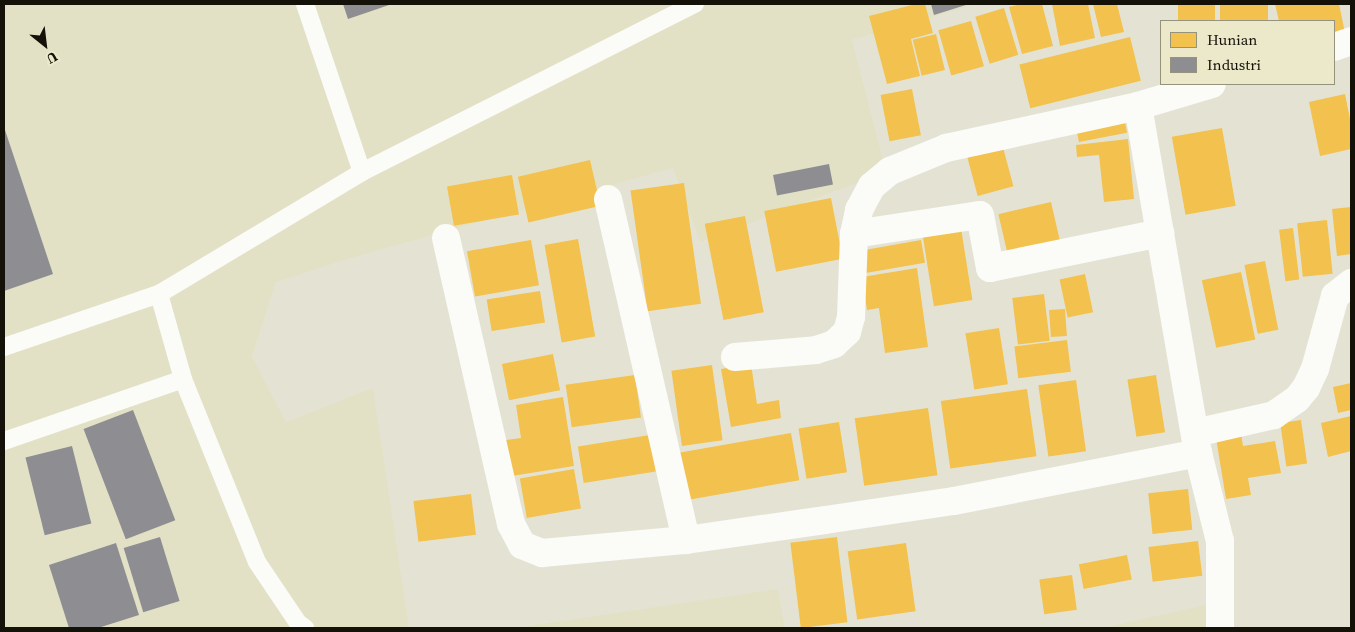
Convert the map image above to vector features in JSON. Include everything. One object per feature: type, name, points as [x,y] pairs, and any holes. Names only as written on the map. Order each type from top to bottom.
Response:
[{"type":"street","points":[[1335,47],[1351,41]]},
{"type":"street","points":[[734,356],[816,350],[834,344],[847,332],[851,317],[854,234],[859,210],[872,186],[890,171],[946,148],[1138,106],[1209,85]]},
{"type":"street","points":[[1138,106],[1197,443],[1220,541],[1220,628]]},
{"type":"street","points":[[608,199],[686,540]]},
{"type":"street","points":[[854,234],[980,215],[990,268],[1160,232]]},
{"type":"street","points":[[446,238],[499,480],[511,524],[522,545],[542,553],[686,540],[954,501],[1197,443],[1274,415],[1297,399],[1306,388],[1315,369],[1335,296],[1351,282]]},
{"type":"lane","points":[[305,4],[362,172]]},
{"type":"lane","points":[[4,347],[158,294],[362,172],[695,4]]},
{"type":"lane","points":[[158,294],[183,379],[258,562],[298,623],[305,628]]},
{"type":"lane","points":[[4,441],[183,379]]},
{"type":"shaded area","points":[[4,4],[977,4],[852,40],[886,172],[700,242],[673,168],[354,257],[276,282],[252,356],[286,422],[373,388],[409,628],[4,628]]},
{"type":"shaded area","points":[[778,589],[785,628],[514,628]]},
{"type":"shaded area","points":[[1213,603],[1216,628],[1103,628]]},
{"type":"building: Hunian","points":[[916,4],[925,4],[933,33],[911,39],[920,76],[887,84],[869,16]]},
{"type":"building: Hunian","points":[[1021,4],[1042,4],[1053,46],[1022,54],[1009,7]]},
{"type":"building: Hunian","points":[[1052,4],[1088,4],[1095,38],[1060,46]]},
{"type":"building: Hunian","points":[[1093,4],[1117,4],[1124,32],[1101,37]]},
{"type":"building: Hunian","points":[[1178,4],[1215,4],[1215,20],[1178,20]]},
{"type":"building: Hunian","points":[[1220,4],[1268,4],[1268,20],[1220,20]]},
{"type":"building: Hunian","points":[[1275,4],[1339,4],[1345,33],[1335,35],[1335,20],[1279,20]]},
{"type":"building: Hunian","points":[[1004,8],[1018,55],[990,64],[975,17]]},
{"type":"building: Hunian","points":[[971,21],[984,66],[951,76],[938,30]]},
{"type":"building: Hunian","points":[[936,34],[945,70],[922,76],[913,40]]},
{"type":"building: Hunian","points":[[1130,37],[1141,81],[1030,108],[1019,65]]},
{"type":"building: Hunian","points":[[912,89],[921,135],[890,141],[881,95]]},
{"type":"building: Hunian","points":[[1345,94],[1351,124],[1351,149],[1320,156],[1309,102]]},
{"type":"building: Hunian","points":[[1124,117],[1127,133],[1079,142],[1076,126]]},
{"type":"building: Hunian","points":[[1222,128],[1236,206],[1185,215],[1172,137]]},
{"type":"building: Hunian","points":[[1128,139],[1134,199],[1104,202],[1099,155],[1077,157],[1076,145]]},
{"type":"building: Hunian","points":[[1001,140],[1013,186],[978,196],[965,150]]},
{"type":"building: Hunian","points":[[590,160],[601,206],[528,222],[518,177]]},
{"type":"building: Hunian","points":[[512,175],[519,214],[454,226],[447,186]]},
{"type":"building: Hunian","points":[[684,183],[701,304],[648,311],[631,191]]},
{"type":"building: Hunian","points":[[831,198],[843,259],[776,272],[764,211]]},
{"type":"building: Hunian","points":[[1051,202],[1060,242],[1008,254],[998,214]]},
{"type":"building: Hunian","points":[[1351,207],[1351,254],[1337,256],[1332,209]]},
{"type":"building: Hunian","points":[[745,216],[764,312],[723,320],[705,224]]},
{"type":"building: Hunian","points":[[1327,220],[1333,274],[1303,277],[1297,223]]},
{"type":"building: Hunian","points":[[961,228],[972,300],[934,306],[922,234]]},
{"type":"building: Hunian","points":[[1293,228],[1299,280],[1285,281],[1279,230]]},
{"type":"building: Hunian","points":[[578,239],[595,336],[562,342],[545,245]]},
{"type":"building: Hunian","points":[[531,240],[539,285],[475,297],[467,251]]},
{"type":"building: Hunian","points":[[921,240],[925,263],[863,274],[859,251]]},
{"type":"building: Hunian","points":[[1265,261],[1278,330],[1258,334],[1244,265]]},
{"type":"building: Hunian","points":[[917,268],[928,347],[885,353],[879,308],[867,310],[862,277]]},
{"type":"building: Hunian","points":[[1241,272],[1255,339],[1216,348],[1202,280]]},
{"type":"building: Hunian","points":[[1085,274],[1093,312],[1068,318],[1060,279]]},
{"type":"building: Hunian","points":[[540,291],[545,323],[492,331],[487,299]]},
{"type":"building: Hunian","points":[[1044,294],[1050,341],[1018,345],[1012,298]]},
{"type":"building: Hunian","points":[[1065,309],[1067,336],[1051,337],[1049,310]]},
{"type":"building: Hunian","points":[[999,328],[1008,384],[974,390],[965,333]]},
{"type":"building: Hunian","points":[[1067,340],[1071,372],[1018,378],[1014,346]]},
{"type":"building: Hunian","points":[[553,354],[560,390],[509,400],[502,364]]},
{"type":"building: Hunian","points":[[751,364],[757,404],[779,400],[781,418],[731,427],[721,369]]},
{"type":"building: Hunian","points":[[712,365],[723,440],[682,446],[671,371]]},
{"type":"building: Hunian","points":[[635,375],[641,418],[572,427],[566,385]]},
{"type":"building: Hunian","points":[[1156,375],[1165,432],[1136,437],[1127,380]]},
{"type":"building: Hunian","points":[[1076,380],[1086,451],[1048,457],[1038,385]]},
{"type":"building: Hunian","points":[[1351,383],[1351,410],[1338,413],[1333,387]]},
{"type":"building: Hunian","points":[[1027,389],[1036,456],[950,468],[941,401]]},
{"type":"building: Hunian","points":[[563,397],[574,466],[512,476],[506,440],[521,438],[516,405]]},
{"type":"building: Hunian","points":[[928,408],[937,475],[864,486],[855,418]]},
{"type":"building: Hunian","points":[[1351,416],[1351,451],[1328,457],[1321,423]]},
{"type":"building: Hunian","points":[[1301,420],[1307,464],[1286,466],[1280,423]]},
{"type":"building: Hunian","points":[[839,422],[847,472],[806,479],[799,428]]},
{"type":"building: Hunian","points":[[791,433],[799,480],[680,501],[672,454]]},
{"type":"building: Hunian","points":[[1241,433],[1243,446],[1275,441],[1281,473],[1248,478],[1251,495],[1226,499],[1216,438]]},
{"type":"building: Hunian","points":[[650,435],[656,472],[584,483],[578,446]]},
{"type":"building: Hunian","points":[[574,469],[581,508],[527,518],[520,479]]},
{"type":"building: Hunian","points":[[1188,489],[1192,530],[1153,534],[1148,493]]},
{"type":"building: Hunian","points":[[471,494],[476,535],[418,542],[413,501]]},
{"type":"building: Hunian","points":[[837,537],[847,622],[801,628],[790,543]]},
{"type":"building: Hunian","points":[[1198,541],[1202,576],[1153,582],[1148,547]]},
{"type":"building: Hunian","points":[[906,543],[916,611],[857,620],[848,551]]},
{"type":"building: Hunian","points":[[1127,555],[1132,580],[1084,589],[1079,564]]},
{"type":"building: Hunian","points":[[1072,575],[1077,610],[1044,614],[1039,580]]},
{"type":"building: Industri","points":[[343,4],[392,4],[348,19]]},
{"type":"building: Industri","points":[[931,4],[969,4],[934,15]]},
{"type":"building: Industri","points":[[4,127],[53,274],[4,291]]},
{"type":"building: Industri","points":[[829,164],[833,185],[777,195],[773,175]]},
{"type":"building: Industri","points":[[133,410],[175,520],[126,539],[84,429]]},
{"type":"building: Industri","points":[[72,446],[91,524],[45,535],[25,458]]},
{"type":"building: Industri","points":[[160,537],[180,601],[143,612],[124,548]]},
{"type":"building: Industri","points":[[116,543],[139,615],[98,628],[69,628],[49,565]]}]
